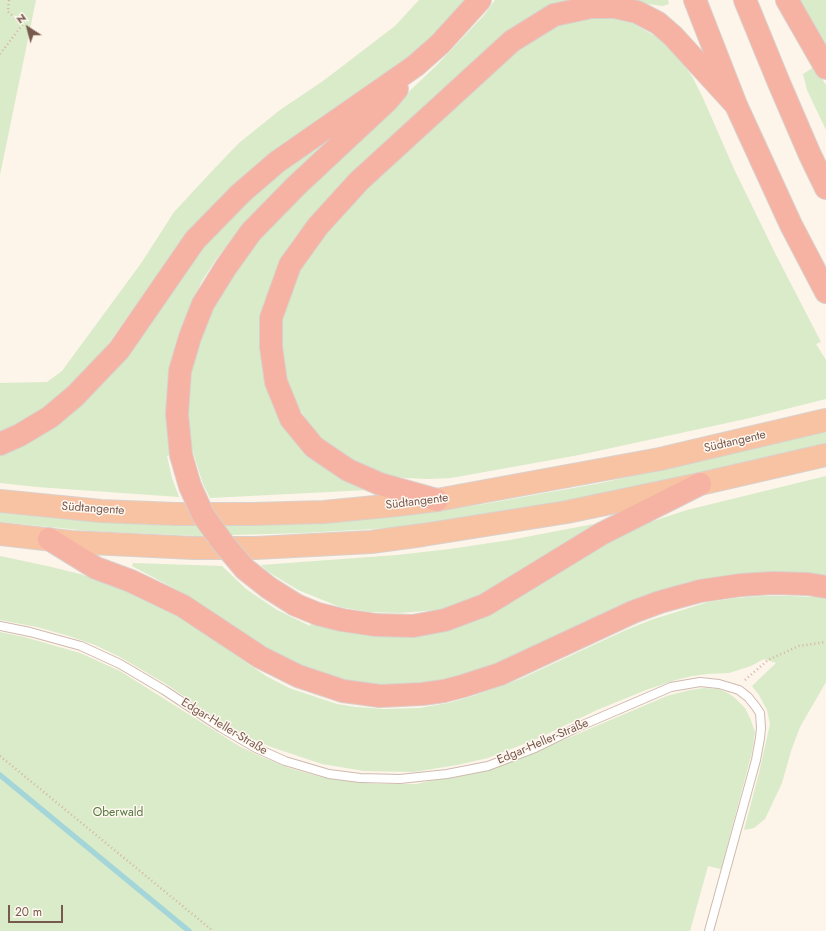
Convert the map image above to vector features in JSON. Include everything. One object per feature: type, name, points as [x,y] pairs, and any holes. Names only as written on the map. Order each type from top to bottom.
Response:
[{"type":"highway","points":[[0,444],[20,435],[50,418],[80,391],[119,350],[195,240],[241,193],[277,162],[415,66],[440,44],[480,0]]},
{"type":"highway","points":[[695,0],[736,105],[791,225],[826,292]]},
{"type":"highway","points":[[745,0],[779,84],[826,188]]},
{"type":"highway","points":[[786,0],[826,68]]},
{"type":"highway","points":[[437,500],[380,484],[348,470],[314,447],[291,418],[276,382],[271,347],[271,318],[290,265],[318,226],[359,181],[512,41],[554,15],[591,7],[615,7],[637,12],[658,23],[673,36],[736,105]]},
{"type":"highway","points":[[415,66],[387,102],[296,186],[251,232],[202,304],[180,371],[177,414],[181,455],[190,486],[203,515],[223,543],[245,569],[296,605],[318,614],[342,620],[376,625],[413,626],[445,620],[485,605],[601,534],[700,484]]},
{"type":"highway","name":"Südtangente","points":[[0,501],[101,511],[199,514],[324,512],[437,500],[660,459],[826,420]]},
{"type":"highway","points":[[0,534],[71,542],[193,548],[264,547],[371,542],[567,512],[700,484],[826,455]]},
{"type":"highway","points":[[49,539],[96,568],[145,587],[183,606],[260,657],[298,676],[343,691],[380,696],[422,694],[444,691],[500,674],[633,612],[660,602],[700,591],[741,585],[773,583],[808,584],[826,587]]},
{"type":"lane","name":"Edgar-Heller-Straße","points":[[0,626],[30,632],[81,646],[120,664],[164,690],[220,728],[256,748],[285,761],[329,774],[360,778],[400,780],[448,774],[488,766],[535,748],[584,724],[671,687],[700,682],[719,684],[739,690],[748,697],[760,713],[762,728],[756,760],[709,931]]},
{"type":"path","points":[[0,54],[23,24],[8,12],[9,0]]},
{"type":"path","points":[[739,690],[747,678],[768,660],[799,646],[826,642]]},
{"type":"path","points":[[0,756],[213,931]]},
{"type":"green space","points":[[0,0],[36,0],[0,175]]},
{"type":"green space","points":[[419,0],[468,0],[437,34],[411,56],[243,177],[221,197],[184,237],[102,353],[77,381],[46,407],[0,433],[0,383],[47,382],[62,371],[142,262],[174,212],[239,143],[280,110],[323,81],[395,26]]},
{"type":"green space","points":[[495,0],[576,0],[566,2],[296,245],[268,380],[368,490],[210,498],[203,484],[192,449],[189,449],[186,413],[187,380],[207,314],[261,232],[437,65],[485,14]]},
{"type":"green space","points":[[621,0],[668,0],[669,4],[662,6]]},
{"type":"green space","points":[[796,0],[826,0],[826,55]]},
{"type":"green space","points":[[600,16],[617,18],[634,24],[662,40],[681,60],[693,78],[734,169],[821,342],[816,344],[826,360],[826,399],[750,418],[579,455],[451,478],[405,478],[382,475],[336,453],[313,429],[295,403],[287,384],[281,344],[282,325],[286,305],[301,269],[326,230],[376,178],[521,45],[550,27]]},
{"type":"green space","points":[[814,67],[826,85],[826,130],[807,90],[803,74]]},
{"type":"green space","points":[[332,136],[332,139],[240,229],[217,258],[202,281],[188,310],[178,335],[172,358],[168,379],[166,405],[166,423],[170,455],[167,456],[172,478],[179,497],[0,483],[0,452],[19,443],[196,252],[269,180]]},
{"type":"green space","points":[[826,432],[826,443],[732,466],[524,510],[407,527],[304,533],[196,536],[90,531],[0,522],[0,513],[98,522],[188,526],[326,523],[420,513],[484,504],[601,483]]},
{"type":"green space","points":[[826,476],[826,577],[800,572],[761,572],[724,577],[475,672],[438,681],[407,686],[387,687],[347,682],[286,661],[177,590],[132,566],[133,563],[222,566],[246,589],[277,610],[310,626],[312,621],[468,623],[485,617],[510,603],[564,567],[635,527],[687,510]]},
{"type":"green space","points":[[599,523],[512,582],[456,606],[437,610],[400,613],[369,612],[340,607],[298,590],[267,571],[261,565],[397,555],[450,549],[510,540]]},
{"type":"green space","points":[[0,556],[80,574],[113,585],[160,606],[186,621],[266,676],[289,688],[337,704],[356,707],[384,709],[419,708],[448,703],[473,696],[520,679],[651,620],[708,602],[761,596],[817,597],[826,599],[826,682],[800,727],[791,751],[782,783],[765,819],[754,828],[744,830],[770,724],[767,710],[752,686],[776,663],[764,659],[751,666],[729,673],[707,674],[676,680],[646,690],[597,710],[539,738],[488,758],[414,772],[364,771],[322,764],[271,747],[245,736],[166,684],[120,657],[95,645],[37,627],[0,620]]},
{"type":"green space","name":"Oberwald","points":[[0,632],[24,637],[80,653],[120,671],[239,746],[262,757],[289,768],[317,776],[353,782],[416,784],[481,770],[521,758],[667,696],[704,688],[718,689],[735,698],[745,708],[755,732],[752,752],[721,869],[708,866],[690,931],[0,931]]},
{"type":"waterway","points":[[0,775],[189,931]]}]
